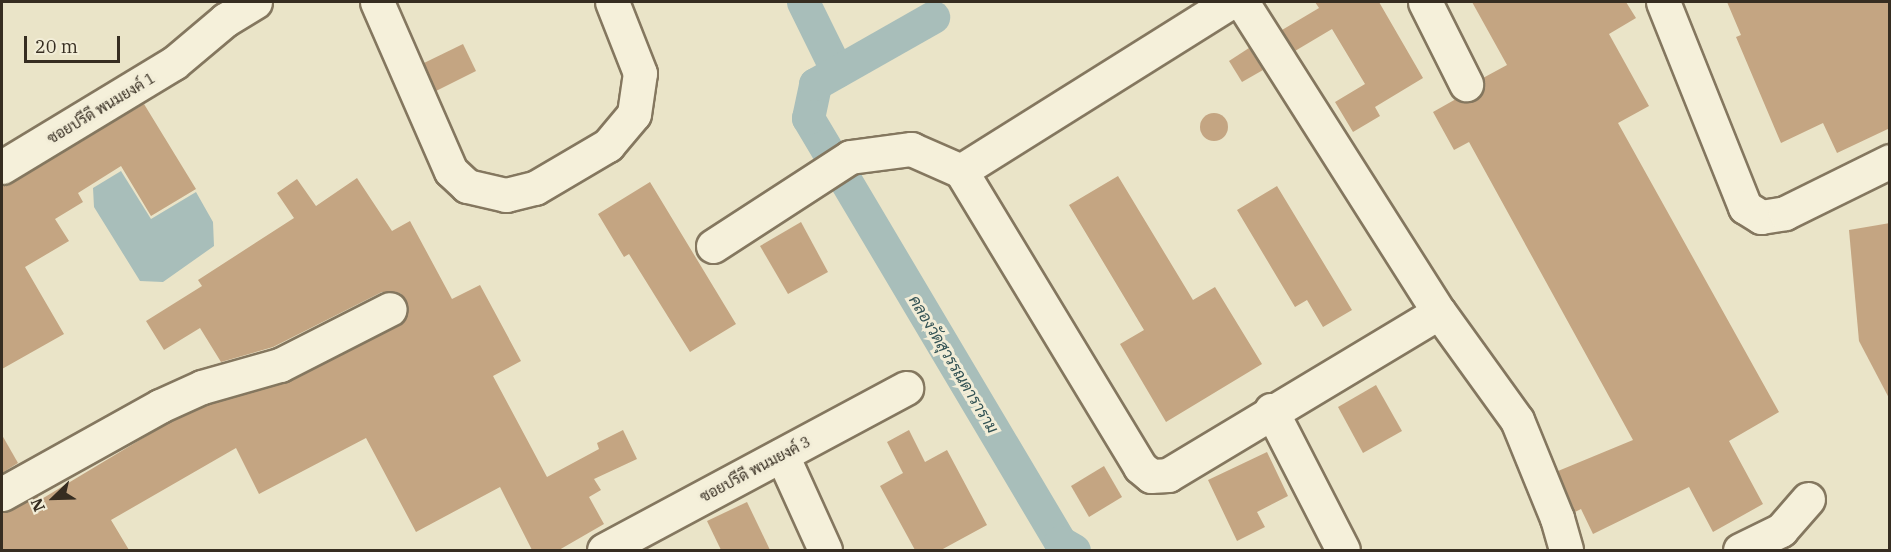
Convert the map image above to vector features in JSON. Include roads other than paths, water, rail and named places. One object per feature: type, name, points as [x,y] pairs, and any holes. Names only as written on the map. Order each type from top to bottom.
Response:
[{"type":"street","name":"ซอยปรีดี พนมยงค์ 1","points":[[2,167],[174,63],[225,20],[255,2]]},
{"type":"street","points":[[377,2],[451,171],[467,186],[506,195],[535,188],[609,145],[634,114],[640,73],[612,2]]},
{"type":"street","points":[[961,171],[1230,2]]},
{"type":"street","points":[[1242,2],[1439,312],[1517,420],[1566,550]]},
{"type":"street","points":[[1425,2],[1466,84]]},
{"type":"street","points":[[1663,2],[1746,207],[1761,217],[1785,213],[1890,161]]},
{"type":"street","points":[[713,246],[850,157],[911,149],[961,171],[1140,467],[1151,476],[1168,475],[1271,410],[1439,312]]},
{"type":"street","points":[[2,494],[160,406],[202,387],[280,365],[390,309]]},
{"type":"street","name":"ซอยปรีดี พนมยงค์ 3","points":[[604,550],[906,388]]},
{"type":"street","points":[[1271,410],[1343,550]]},
{"type":"street","points":[[782,454],[825,550]]},
{"type":"street","points":[[1740,550],[1781,530],[1808,499]]},
{"type":"water","points":[[121,171],[151,219],[196,192],[213,222],[214,246],[163,282],[140,281],[94,207],[93,188]]},
{"type":"waterway","points":[[803,2],[837,71]]},
{"type":"waterway","name":"คลองวัดสุวรรณดาราราม","points":[[833,160],[808,118],[815,84],[933,17]]},
{"type":"waterway","name":"คลองวัดสุวรรณดาราราม","points":[[841,173],[1060,542],[1074,550]]}]
